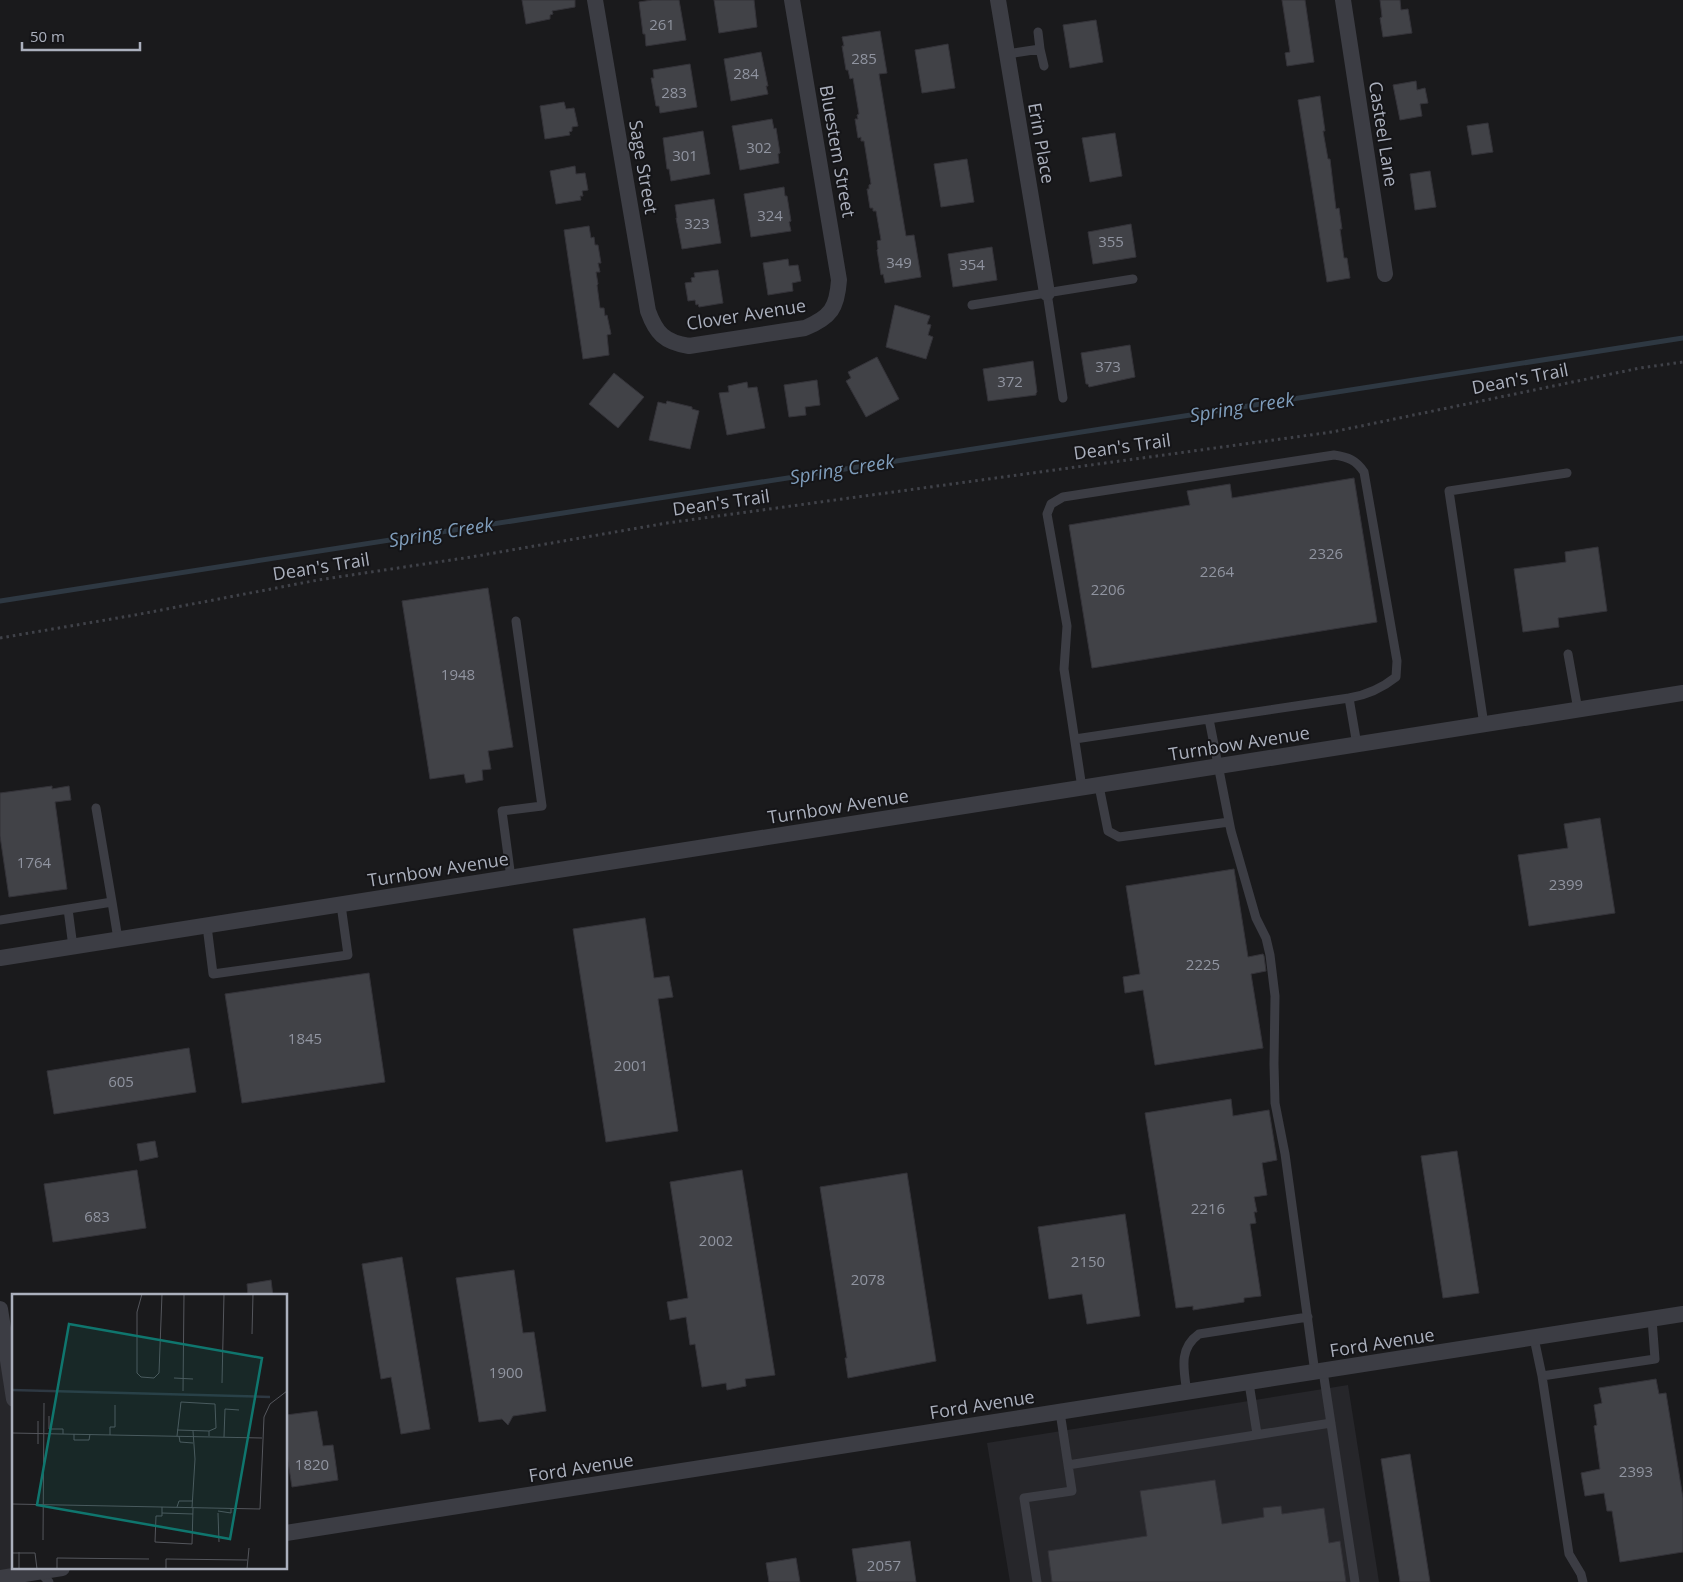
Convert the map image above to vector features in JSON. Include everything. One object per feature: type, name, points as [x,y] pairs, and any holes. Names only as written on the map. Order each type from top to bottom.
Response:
[{"type":"street","name":"Sage Street","points":[[595,0],[648,311],[653,325],[663,337]]},
{"type":"street","name":"Bluestem Street","points":[[792,0],[839,280],[838,295],[833,309]]},
{"type":"street","name":"Erin Place","points":[[998,0],[1048,293]]},
{"type":"street","name":"Casteel Lane","points":[[1343,0],[1385,274]]},
{"type":"street","name":"Clover Avenue","points":[[663,337],[675,344],[689,346],[805,328],[823,321],[833,309]]},
{"type":"street","name":"Turnbow Avenue","points":[[0,958],[1683,693]]},
{"type":"street","points":[[0,1309],[12,1386]]},
{"type":"street","name":"Ford Avenue","points":[[288,1533],[1683,1314]]},
{"type":"street","points":[[0,1578],[43,1574],[56,1570]]},
{"type":"lane","points":[[1038,32],[1044,66]]},
{"type":"lane","points":[[1007,54],[1040,49]]},
{"type":"lane","points":[[972,305],[1133,278]]},
{"type":"lane","points":[[1048,293],[1063,398]]},
{"type":"lane","points":[[1075,739],[1365,695],[1384,687],[1396,677],[1397,661],[1364,472],[1358,463],[1345,457],[1334,455],[1063,497],[1051,504],[1047,514],[1067,626],[1064,669],[1082,788]]},
{"type":"lane","points":[[1484,725],[1449,491],[1567,473]]},
{"type":"lane","points":[[511,878],[502,811],[542,806],[516,622]]},
{"type":"lane","points":[[1568,654],[1578,710]]},
{"type":"lane","points":[[1349,698],[1357,745]]},
{"type":"lane","points":[[1209,719],[1230,822],[1256,918],[1266,938],[1270,955],[1276,996],[1274,1064],[1276,1103],[1308,1318],[1331,1423],[1356,1582]]},
{"type":"lane","points":[[1099,786],[1108,831],[1119,837],[1230,822]]},
{"type":"lane","points":[[96,808],[118,939]]},
{"type":"lane","points":[[0,920],[112,902]]},
{"type":"lane","points":[[206,926],[213,974],[348,955],[341,905]]},
{"type":"lane","points":[[68,909],[73,946]]},
{"type":"lane","points":[[1187,1393],[1183,1362],[1191,1340],[1199,1334],[1308,1318]]},
{"type":"lane","points":[[1542,1376],[1655,1359],[1652,1319]]},
{"type":"lane","points":[[1534,1338],[1542,1376],[1569,1554],[1581,1574],[1583,1582]]},
{"type":"lane","points":[[1249,1383],[1257,1434]]},
{"type":"lane","points":[[1037,1582],[1024,1498],[1072,1490],[1060,1412]]},
{"type":"lane","points":[[1068,1465],[1331,1423]]},
{"type":"path","name":"Dean's Trail","points":[[0,638],[135,615],[318,580],[471,557],[667,523],[1332,432],[1640,368],[1683,362]]},
{"type":"shaded area","points":[[0,1309],[12,1386],[12,1569],[0,1578]]},
{"type":"shaded area","points":[[1348,1385],[1379,1582],[1010,1582],[987,1443]]},
{"type":"building","points":[[522,0],[575,0],[575,7],[552,11],[553,14],[550,15],[550,19],[526,24]]},
{"type":"building","points":[[679,0],[686,40],[646,46],[639,2]]},
{"type":"building","points":[[714,0],[754,0],[757,27],[719,33]]},
{"type":"building","points":[[1282,0],[1305,0],[1314,62],[1287,66],[1285,53],[1290,52]]},
{"type":"building","points":[[1380,0],[1400,0],[1401,10],[1408,9],[1412,33],[1383,37]]},
{"type":"building","points":[[1096,20],[1103,62],[1070,68],[1063,25]]},
{"type":"building","points":[[880,31],[887,73],[879,74],[894,165],[906,236],[914,235],[921,277],[885,283],[883,274],[881,275],[877,250],[877,241],[881,240],[876,211],[870,208],[867,189],[869,189],[871,184],[864,141],[861,141],[861,137],[858,138],[855,119],[858,119],[857,115],[859,114],[853,78],[850,79],[848,70],[846,70],[842,46],[844,46],[842,37]]},
{"type":"building","points":[[948,44],[955,88],[922,93],[915,50]]},
{"type":"building","points":[[761,52],[768,94],[731,101],[724,59]]},
{"type":"building","points":[[690,64],[697,107],[660,113],[659,106],[656,106],[651,78],[654,78],[653,70]]},
{"type":"building","points":[[1416,81],[1417,90],[1425,88],[1428,103],[1420,104],[1422,116],[1400,120],[1393,85]]},
{"type":"building","points":[[1320,96],[1325,131],[1323,131],[1328,159],[1330,159],[1336,209],[1339,208],[1344,258],[1347,258],[1350,278],[1327,282],[1298,100]]},
{"type":"building","points":[[564,102],[566,109],[574,108],[578,126],[572,127],[572,131],[569,132],[570,135],[545,139],[540,106]]},
{"type":"building","points":[[772,119],[774,129],[776,128],[780,153],[778,154],[779,163],[740,170],[732,126]]},
{"type":"building","points":[[1488,123],[1493,152],[1472,155],[1467,126]]},
{"type":"building","points":[[703,131],[710,174],[671,181],[669,169],[667,169],[663,138]]},
{"type":"building","points":[[1115,133],[1122,176],[1090,182],[1082,138]]},
{"type":"building","points":[[967,159],[974,202],[941,207],[934,164]]},
{"type":"building","points":[[575,166],[576,174],[585,173],[588,190],[582,191],[583,196],[580,196],[581,200],[556,204],[550,171]]},
{"type":"building","points":[[1430,171],[1436,207],[1415,210],[1410,174]]},
{"type":"building","points":[[784,187],[791,221],[789,222],[791,231],[751,237],[744,194]]},
{"type":"building","points":[[714,199],[721,243],[682,249],[675,205]]},
{"type":"building","points":[[1131,224],[1136,257],[1093,264],[1088,232]]},
{"type":"building","points":[[589,226],[591,238],[594,237],[595,245],[598,245],[601,263],[598,263],[600,272],[596,272],[600,308],[604,308],[605,316],[607,315],[611,334],[607,335],[609,355],[583,359],[564,230]]},
{"type":"building","points":[[992,247],[997,280],[953,287],[948,254]]},
{"type":"building","points":[[788,259],[789,266],[798,265],[801,281],[792,283],[793,291],[768,295],[763,263]]},
{"type":"building","points":[[718,270],[723,303],[699,307],[698,304],[696,305],[695,300],[688,301],[685,283],[692,282],[691,278],[695,277],[694,273]]},
{"type":"building","points":[[895,305],[930,316],[927,324],[931,325],[928,335],[933,337],[926,359],[886,347]]},
{"type":"building","points":[[1130,345],[1135,377],[1089,387],[1086,384],[1081,353]]},
{"type":"building","points":[[877,357],[899,399],[866,417],[846,381],[851,378],[848,372]]},
{"type":"building","points":[[1033,361],[1036,395],[988,401],[983,369]]},
{"type":"building","points":[[614,373],[644,397],[618,428],[589,404]]},
{"type":"building","points":[[817,380],[820,405],[805,407],[806,415],[789,417],[784,385]]},
{"type":"building","points":[[747,382],[748,388],[757,387],[765,428],[727,435],[719,393],[729,392],[728,386]]},
{"type":"building","points":[[667,401],[692,407],[692,409],[699,411],[690,449],[649,440],[658,402],[666,404]]},
{"type":"building","points":[[1354,478],[1377,622],[1092,668],[1069,525],[1190,505],[1187,491],[1230,484],[1232,498]]},
{"type":"building","points":[[1598,547],[1607,611],[1558,618],[1559,627],[1523,632],[1514,569],[1566,562],[1565,552]]},
{"type":"building","points":[[488,588],[513,747],[488,751],[491,769],[482,770],[483,780],[466,783],[464,774],[430,779],[402,601]]},
{"type":"building","points":[[52,786],[52,789],[69,786],[71,800],[55,802],[67,889],[9,897],[0,836],[0,793]]},
{"type":"building","points":[[1600,818],[1615,913],[1529,926],[1518,855],[1568,848],[1564,824]]},
{"type":"building","points":[[1234,869],[1248,957],[1263,954],[1264,956],[1266,971],[1251,974],[1263,1048],[1155,1065],[1143,990],[1125,993],[1123,977],[1140,974],[1126,886]]},
{"type":"building","points":[[645,918],[654,978],[669,976],[673,997],[658,999],[678,1131],[606,1142],[573,929]]},
{"type":"building","points":[[369,973],[385,1082],[242,1103],[225,994]]},
{"type":"building","points":[[189,1048],[196,1092],[54,1114],[47,1071]]},
{"type":"building","points":[[1231,1099],[1233,1116],[1269,1110],[1277,1160],[1262,1163],[1267,1195],[1254,1197],[1257,1212],[1254,1212],[1256,1223],[1250,1224],[1261,1296],[1244,1298],[1244,1302],[1193,1310],[1193,1306],[1176,1308],[1145,1113]]},
{"type":"building","points":[[155,1141],[158,1157],[140,1161],[137,1144]]},
{"type":"building","points":[[1457,1151],[1479,1293],[1443,1298],[1421,1156]]},
{"type":"building","points":[[137,1170],[146,1228],[53,1242],[44,1184]]},
{"type":"building","points":[[742,1170],[775,1375],[745,1379],[746,1386],[727,1390],[726,1383],[702,1387],[695,1344],[690,1345],[686,1317],[670,1320],[667,1302],[688,1298],[670,1182]]},
{"type":"building","points":[[907,1173],[936,1361],[848,1378],[845,1358],[847,1358],[820,1187]]},
{"type":"building","points":[[1125,1214],[1140,1316],[1087,1324],[1082,1294],[1049,1299],[1038,1227]]},
{"type":"building","points":[[402,1257],[430,1429],[401,1434],[391,1377],[381,1379],[362,1264]]},
{"type":"building","points":[[514,1270],[523,1333],[534,1332],[546,1411],[513,1416],[508,1425],[502,1419],[479,1422],[456,1278]]},
{"type":"building","points":[[271,1280],[273,1294],[248,1294],[247,1284]]},
{"type":"building","points":[[1656,1379],[1659,1394],[1666,1393],[1683,1498],[1683,1552],[1620,1562],[1612,1511],[1607,1511],[1604,1493],[1585,1496],[1581,1473],[1600,1469],[1594,1426],[1597,1425],[1594,1405],[1602,1403],[1599,1388]]},
{"type":"building","points":[[317,1411],[323,1446],[333,1445],[338,1480],[292,1487],[288,1462],[288,1415]]},
{"type":"building","points":[[1410,1454],[1430,1582],[1400,1582],[1381,1459]]},
{"type":"building","points":[[1215,1480],[1222,1524],[1264,1517],[1263,1508],[1281,1506],[1282,1514],[1324,1508],[1329,1543],[1340,1541],[1346,1582],[1052,1582],[1048,1551],[1147,1536],[1140,1491]]},
{"type":"building","points":[[910,1541],[916,1582],[857,1582],[852,1549]]},
{"type":"building","points":[[796,1558],[800,1582],[769,1582],[766,1563]]},
{"type":"waterway","name":"Spring Creek","points":[[0,601],[1683,338]]}]
